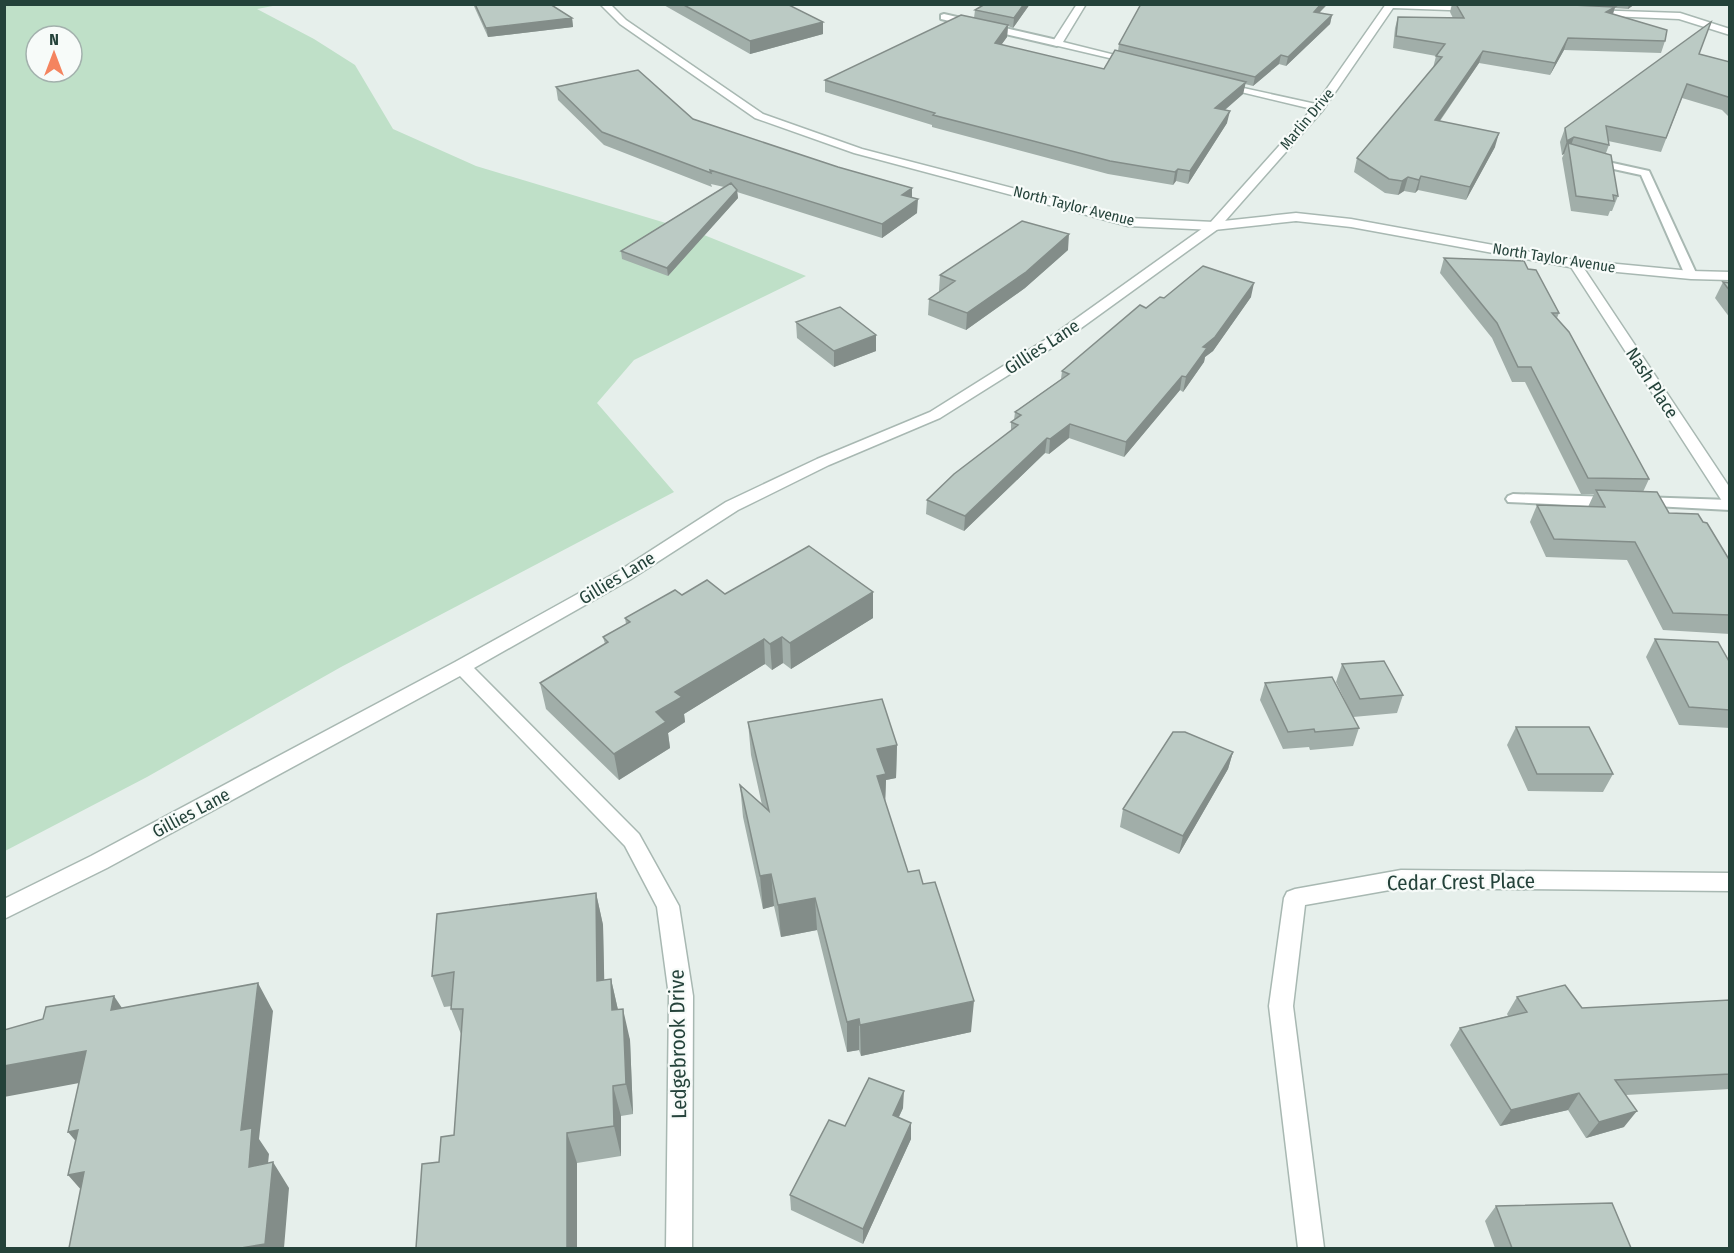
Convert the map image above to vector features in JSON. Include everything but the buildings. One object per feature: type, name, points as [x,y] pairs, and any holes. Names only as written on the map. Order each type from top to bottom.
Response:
[{"type":"street","name":"North Taylor Avenue","points":[[604,4],[623,22],[759,116],[858,151],[1128,222],[1214,226],[1296,217],[1352,223],[1575,264],[1691,275],[1730,276]]},
{"type":"street","points":[[1082,4],[1057,43],[1150,67]]},
{"type":"street","name":"Marlin Drive","points":[[1214,226],[1319,108],[1391,5]]},
{"type":"street","points":[[1391,5],[1483,9]]},
{"type":"street","points":[[1576,12],[1684,13],[1730,32]]},
{"type":"street","points":[[1206,80],[1319,108]]},
{"type":"street","name":"Gillies Lane","points":[[4,910],[99,862],[462,667],[625,575],[732,506],[823,462],[935,415],[1061,336],[1214,226]]},
{"type":"street","name":"Nash Place","points":[[1575,264],[1730,503]]},
{"type":"street","name":"Ledgebrook Drive","points":[[462,667],[632,840],[668,906],[681,996],[679,1248]]},
{"type":"street","name":"Cedar Crest Place","points":[[1311,1248],[1281,1006],[1294,898],[1401,879],[1730,882]]},
{"type":"lane","points":[[944,17],[1057,43]]},
{"type":"lane","points":[[1580,158],[1645,173],[1691,275]]},
{"type":"lane","points":[[1513,499],[1730,503]]},
{"type":"green space","points":[[5,5],[278,5],[257,9],[314,39],[355,65],[393,129],[476,166],[699,233],[806,276],[634,360],[597,403],[674,492],[341,667],[147,777],[5,851]]}]
